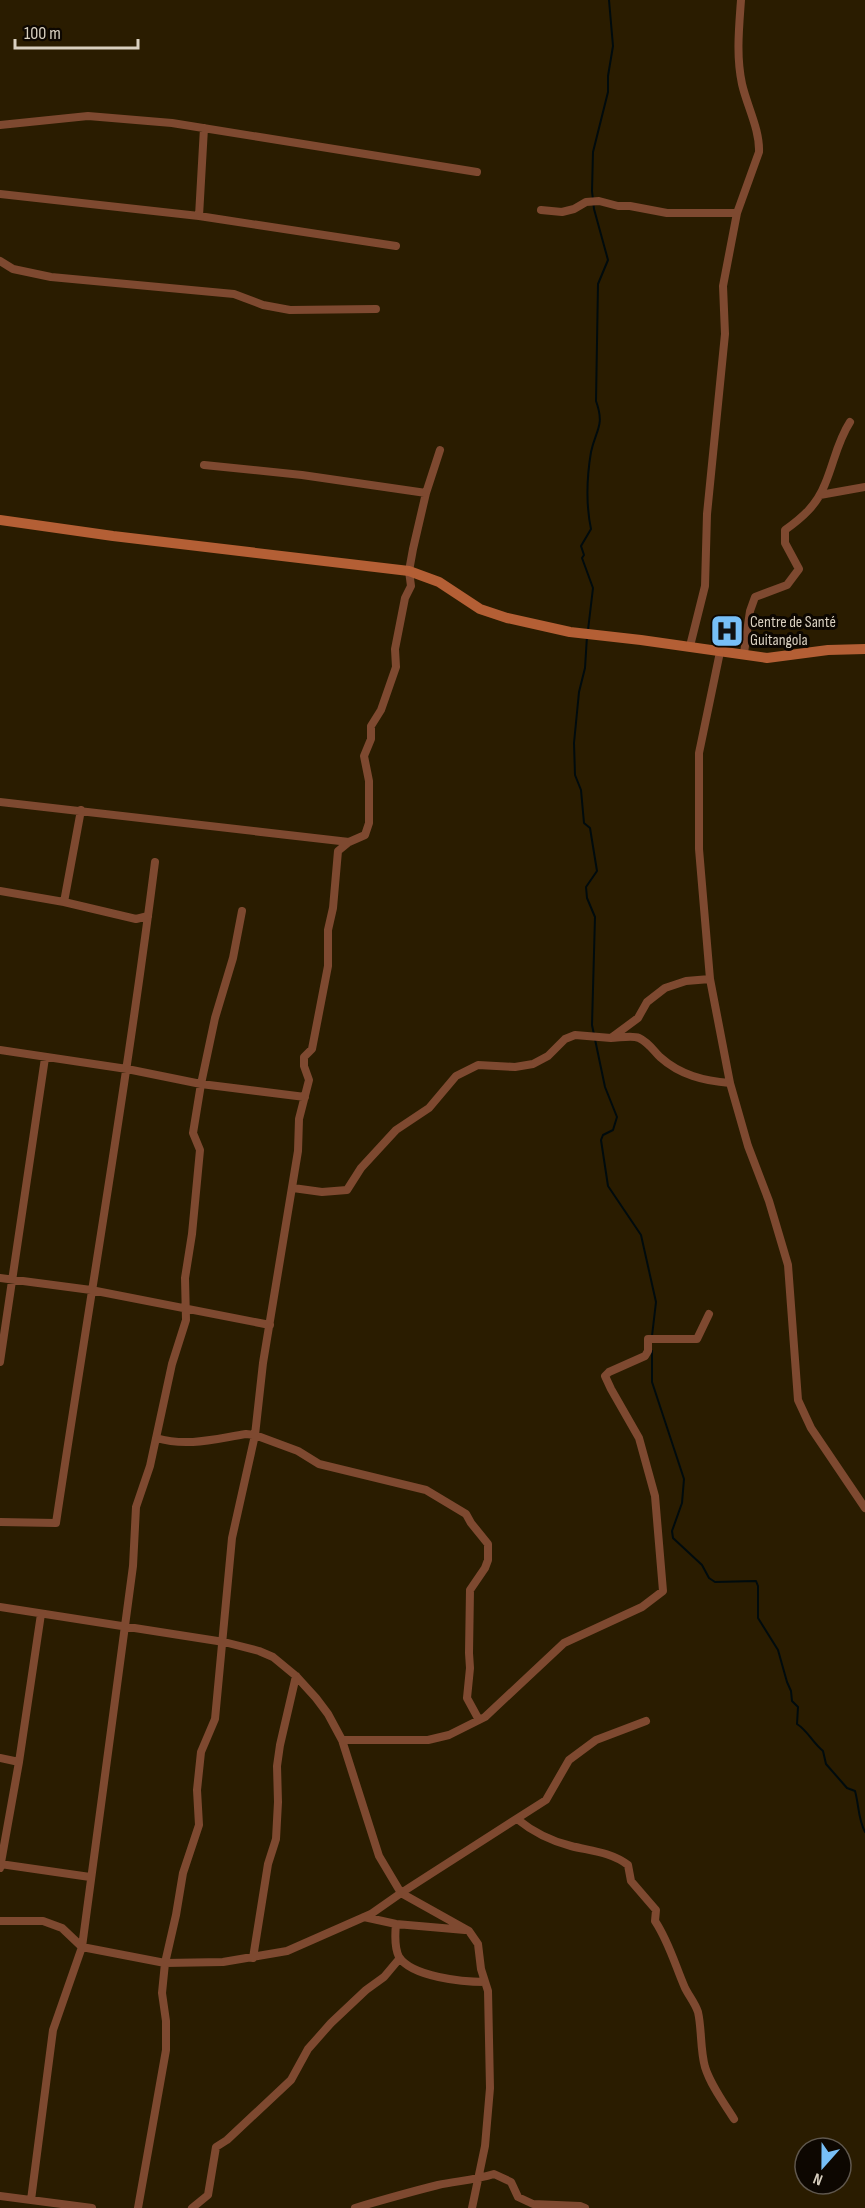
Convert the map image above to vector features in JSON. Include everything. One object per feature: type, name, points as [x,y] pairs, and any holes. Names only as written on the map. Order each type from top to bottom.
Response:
[{"type":"street","points":[[690,646],[705,586],[707,514],[725,334],[723,286],[738,213],[759,152],[759,143],[739,62],[741,0]]},
{"type":"street","points":[[0,125],[88,116],[172,123],[477,172]]},
{"type":"street","points":[[199,216],[204,128]]},
{"type":"street","points":[[0,194],[199,216],[396,246]]},
{"type":"street","points":[[541,210],[562,212],[574,209],[586,202],[599,201],[667,213],[738,213]]},
{"type":"street","points":[[0,261],[13,269],[51,277],[234,294],[263,305],[290,310],[376,309]]},
{"type":"street","points":[[744,653],[750,611],[755,597],[787,585],[799,568],[785,543],[785,530],[806,514],[820,495],[841,436],[850,422]]},
{"type":"street","points":[[138,2208],[166,2050],[166,2021],[162,1993],[165,1963],[183,1873],[199,1825],[197,1790],[201,1752],[215,1719],[232,1538],[255,1436],[263,1363],[298,1151],[299,1119],[309,1080],[304,1066],[304,1057],[312,1049],[328,966],[328,930],[333,908],[338,852],[350,842],[365,835],[369,824],[369,781],[364,756],[371,739],[371,726],[381,710],[396,667],[395,649],[405,598],[411,586],[409,572],[426,493],[440,450]]},
{"type":"street","points":[[204,465],[302,475],[426,493]]},
{"type":"street","points":[[820,495],[865,487]]},
{"type":"street","points":[[0,520],[409,572],[440,582],[480,609],[507,618],[601,637],[690,646],[767,658],[865,649]]},
{"type":"street","points":[[720,652],[699,753],[699,849],[710,979],[730,1083],[748,1146],[769,1201],[788,1265],[798,1400],[811,1428],[865,1508]]},
{"type":"street","points":[[0,802],[350,842]]},
{"type":"street","points":[[64,902],[81,810]]},
{"type":"street","points":[[0,1522],[56,1523],[127,1069],[155,862]]},
{"type":"street","points":[[0,891],[64,902],[136,919],[148,916]]},
{"type":"street","points":[[31,2200],[53,2030],[82,1947],[133,1566],[136,1507],[150,1466],[172,1364],[186,1320],[185,1278],[192,1234],[200,1150],[193,1133],[201,1084],[215,1018],[233,958],[242,912]]},
{"type":"street","points":[[611,1038],[638,1018],[648,1002],[665,988],[686,981],[710,979]]},
{"type":"street","points":[[292,1188],[322,1192],[347,1190],[361,1168],[396,1130],[429,1108],[456,1076],[478,1065],[533,1064],[548,1056],[565,1039],[575,1035],[638,1038],[648,1044],[662,1059],[682,1072],[704,1081],[730,1083]]},
{"type":"street","points":[[0,1050],[127,1069],[201,1084],[305,1097]]},
{"type":"street","points":[[0,1362],[45,1058]]},
{"type":"street","points":[[0,1278],[91,1290],[270,1325]]},
{"type":"street","points":[[342,1740],[428,1740],[449,1735],[485,1718],[564,1643],[642,1607],[663,1591],[656,1496],[639,1438],[610,1389],[605,1376],[645,1356],[651,1340],[697,1339],[709,1314]]},
{"type":"street","points":[[156,1438],[174,1443],[191,1443],[246,1434],[255,1436],[298,1451],[319,1464],[426,1490],[466,1514],[488,1544],[488,1560],[485,1568],[470,1590],[470,1668],[467,1698],[479,1720]]},
{"type":"street","points":[[0,1607],[224,1642],[259,1651],[273,1657],[296,1676],[328,1714],[342,1740],[379,1856],[401,1893],[469,1931],[478,1944],[481,1969],[488,1991],[490,2088],[485,2146],[472,2208]]},
{"type":"street","points":[[41,1614],[20,1762],[0,1866],[90,1877]]},
{"type":"street","points":[[253,1958],[268,1864],[276,1839],[277,1766],[280,1745],[296,1676]]},
{"type":"street","points":[[0,1921],[43,1921],[62,1928],[82,1947],[165,1963],[224,1962],[287,1951],[364,1917],[517,1819],[546,1800],[569,1761],[596,1740],[646,1721]]},
{"type":"street","points":[[0,1758],[20,1762]]},
{"type":"street","points":[[517,1819],[530,1830],[543,1836],[569,1846],[617,1856],[628,1865],[631,1881],[656,1910],[655,1921],[665,1935],[685,1987],[697,2009],[701,2028],[701,2050],[708,2073],[734,2119]]},
{"type":"street","points":[[364,1917],[396,1924],[469,1931]]},
{"type":"street","points":[[396,1924],[396,1949],[400,1958],[428,1974],[467,1982],[485,1982]]},
{"type":"street","points":[[192,2208],[208,2195],[216,2147],[234,2134],[271,2096],[291,2080],[308,2049],[331,2023],[366,1990],[384,1977],[400,1958]]},
{"type":"street","points":[[355,2208],[438,2185],[479,2179],[494,2174],[511,2182],[518,2197],[533,2204],[585,2208]]},
{"type":"street","points":[[0,2196],[92,2208]]},
{"type":"waterway","points":[[588,630],[593,588],[582,558],[584,555],[581,546],[591,529],[588,500],[589,471],[591,452],[600,422],[596,401],[598,284],[608,260],[594,209],[593,152],[608,92],[613,46],[609,0]]},
{"type":"waterway","points":[[587,636],[585,668],[579,692],[574,743],[575,775],[581,790],[584,823],[590,828],[597,871],[586,887],[587,898],[595,917],[592,1025],[605,1087],[617,1117],[613,1130],[603,1135],[601,1140],[608,1186],[641,1235],[656,1302],[652,1336]]},
{"type":"waterway","points":[[652,1351],[652,1382],[684,1479],[682,1503],[672,1531],[673,1538],[702,1565],[709,1578],[715,1582],[756,1581],[758,1618],[778,1650],[792,1701],[798,1707],[797,1724],[823,1751],[826,1764],[847,1788],[855,1791],[865,1832]]},
{"type":"place","name":"Centre de Santé Guitangola","points":[[727,631]]}]
